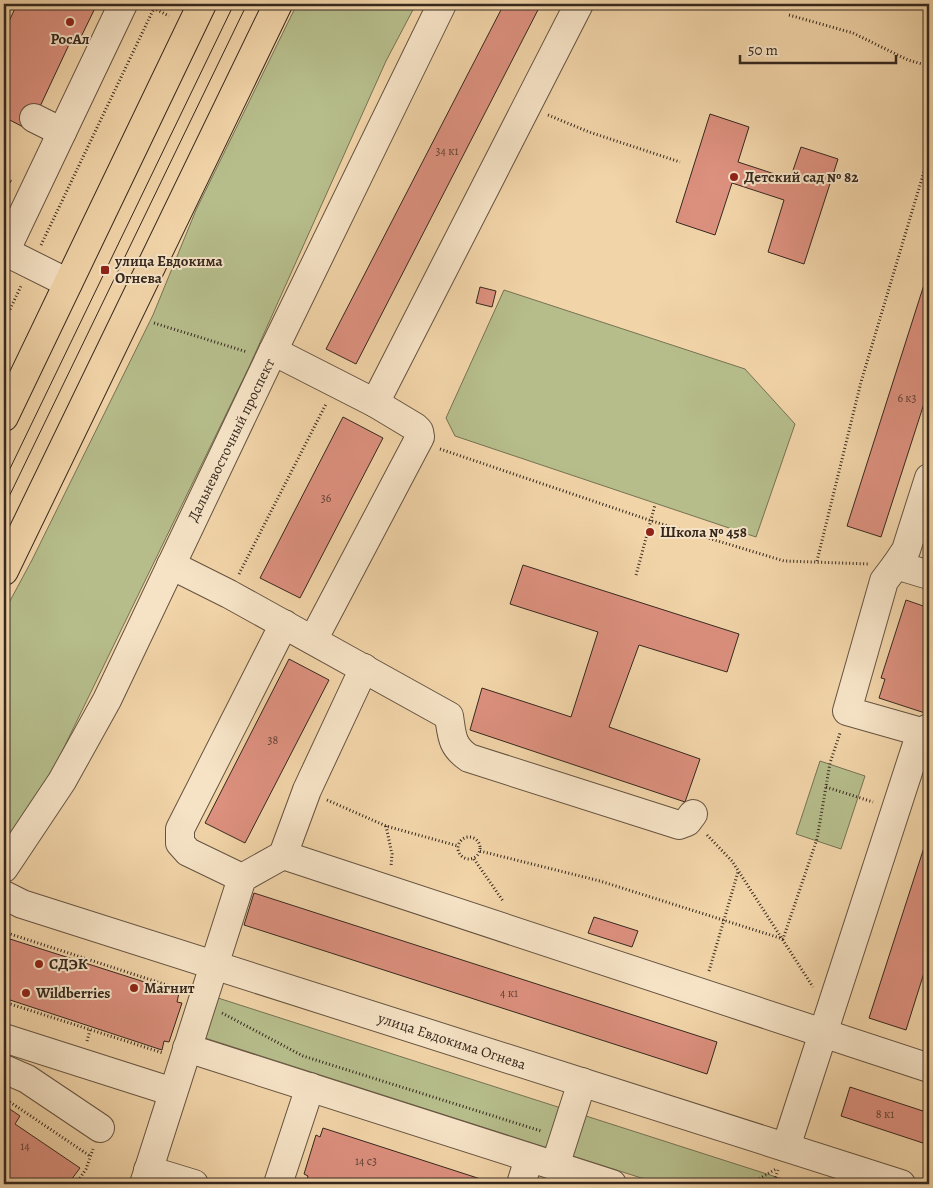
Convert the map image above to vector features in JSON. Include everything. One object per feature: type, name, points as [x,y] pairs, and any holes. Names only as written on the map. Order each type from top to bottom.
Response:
[{"type":"main road","points":[[4,417],[202,4]]},
{"type":"main road","points":[[4,571],[278,4]]},
{"type":"street","points":[[68,283],[4,252],[123,4]]},
{"type":"street","name":"Дальневосточный проспект","points":[[4,868],[62,781],[107,700],[273,351],[442,4]]},
{"type":"street","points":[[374,403],[579,4]]},
{"type":"street","points":[[34,118],[62,132]]},
{"type":"street","points":[[273,351],[374,403],[415,427],[419,431],[420,437],[313,640]]},
{"type":"street","points":[[786,1147],[896,809],[925,730],[847,711],[884,581],[906,550],[929,478]]},
{"type":"street","points":[[171,565],[229,594],[450,716],[453,741],[459,751],[469,758],[679,825],[690,818]]},
{"type":"street","points":[[896,565],[929,576]]},
{"type":"street","points":[[242,878],[188,852],[180,843],[180,829],[284,624]]},
{"type":"street","points":[[194,1184],[146,1177],[242,878],[283,855],[308,790],[364,668]]},
{"type":"street","points":[[283,855],[703,993],[826,1023],[929,1068]]},
{"type":"street","name":"улица Евдокима Огнева","points":[[4,895],[22,904],[901,1184]]},
{"type":"street","points":[[4,1038],[173,1092]]},
{"type":"street","points":[[185,1054],[310,1087],[612,1184]]},
{"type":"street","points":[[4,1069],[27,1079],[100,1128]]},
{"type":"street","points":[[555,1166],[582,1082]]},
{"type":"street","points":[[278,1184],[310,1087]]},
{"type":"street","points":[[520,1184],[529,1158]]},
{"type":"path","points":[[144,4],[169,16]]},
{"type":"path","points":[[4,322],[156,4]]},
{"type":"path","points":[[789,15],[853,34],[908,60],[929,66]]},
{"type":"path","points":[[527,105],[589,132],[680,162]]},
{"type":"path","points":[[817,561],[861,382],[929,155]]},
{"type":"path","points":[[154,323],[248,352],[245,361]]},
{"type":"path","points":[[229,594],[337,384]]},
{"type":"path","points":[[420,437],[447,452],[652,521],[784,560],[896,565]]},
{"type":"path","points":[[636,574],[655,505]]},
{"type":"path","points":[[784,939],[817,839],[830,763],[847,711]]},
{"type":"path","points":[[826,787],[896,809]]},
{"type":"path","points":[[308,790],[386,826],[458,846]]},
{"type":"path","points":[[690,818],[723,850],[784,939],[826,1023]]},
{"type":"path","points":[[386,826],[392,854],[391,873],[387,888]]},
{"type":"path","points":[[466,837],[472,838],[480,845],[480,851],[474,859],[468,860],[458,852],[458,846],[466,837]]},
{"type":"path","points":[[480,851],[600,881],[784,939]]},
{"type":"path","points":[[474,859],[505,905]]},
{"type":"path","points":[[703,993],[738,872]]},
{"type":"path","points":[[4,932],[203,999],[303,1056],[564,1138]]},
{"type":"path","points":[[4,1002],[185,1054]]},
{"type":"path","points":[[4,1098],[90,1156]]},
{"type":"path","points":[[76,1184],[86,1169],[100,1128]]},
{"type":"path","points":[[750,1184],[779,1167],[773,1184]]},
{"type":"green space","points":[[297,4],[416,4],[386,61],[249,367],[54,768],[4,843],[4,612],[32,560],[153,315],[196,210]]},
{"type":"green space","points":[[504,290],[745,369],[795,424],[756,537],[455,436],[446,418]]},
{"type":"green space","points":[[820,761],[865,776],[841,849],[796,834]]},
{"type":"green space","points":[[218,998],[798,1184],[660,1184],[205,1038]]},
{"type":"building","points":[[17,4],[97,4],[80,39],[73,36],[29,130],[4,117],[4,32]]},
{"type":"building","points":[[504,4],[541,4],[356,364],[326,349]]},
{"type":"building","points":[[710,114],[749,127],[738,162],[790,179],[801,147],[838,159],[804,264],[768,252],[784,200],[732,183],[715,235],[676,222]]},
{"type":"building","points":[[929,269],[929,388],[881,537],[847,526]]},
{"type":"building","points":[[480,287],[496,291],[492,307],[476,303]]},
{"type":"building","points":[[343,417],[383,438],[300,598],[260,578]]},
{"type":"building","points":[[523,565],[739,634],[727,672],[639,645],[609,727],[700,759],[685,802],[470,730],[482,688],[571,717],[598,632],[510,604]]},
{"type":"building","points":[[906,600],[929,608],[929,699],[925,713],[879,698],[885,679],[881,678]]},
{"type":"building","points":[[289,659],[329,680],[245,843],[205,823]]},
{"type":"building","points":[[929,832],[929,957],[906,1030],[869,1018]]},
{"type":"building","points":[[254,893],[717,1042],[707,1074],[244,925]]},
{"type":"building","points":[[594,917],[638,931],[632,947],[588,933]]},
{"type":"building","points":[[10,939],[179,993],[177,1002],[182,1003],[169,1042],[164,1041],[162,1050],[4,998],[4,946],[8,947]]},
{"type":"building","points":[[850,1087],[929,1113],[929,1145],[841,1116]]},
{"type":"building","points":[[4,1105],[20,1116],[15,1124],[80,1168],[68,1184],[4,1184]]},
{"type":"building","points":[[323,1128],[493,1183],[305,1184],[308,1176],[304,1174],[316,1135],[320,1137]]},
{"type":"tram line","points":[[4,481],[234,4]]},
{"type":"tram line","points":[[4,507],[247,4]]},
{"type":"place","name":"РосАл","points":[[70,22]]},
{"type":"place","name":"Детский сад № 82","points":[[734,177]]},
{"type":"place","name":"улица Евдокима Огнева","points":[[105,270]]},
{"type":"place","name":"Школа № 458","points":[[650,532]]},
{"type":"place","name":"СДЭК","points":[[39,964]]},
{"type":"place","name":"Магнит","points":[[134,988]]},
{"type":"place","name":"Wildberries","points":[[26,993]]}]
